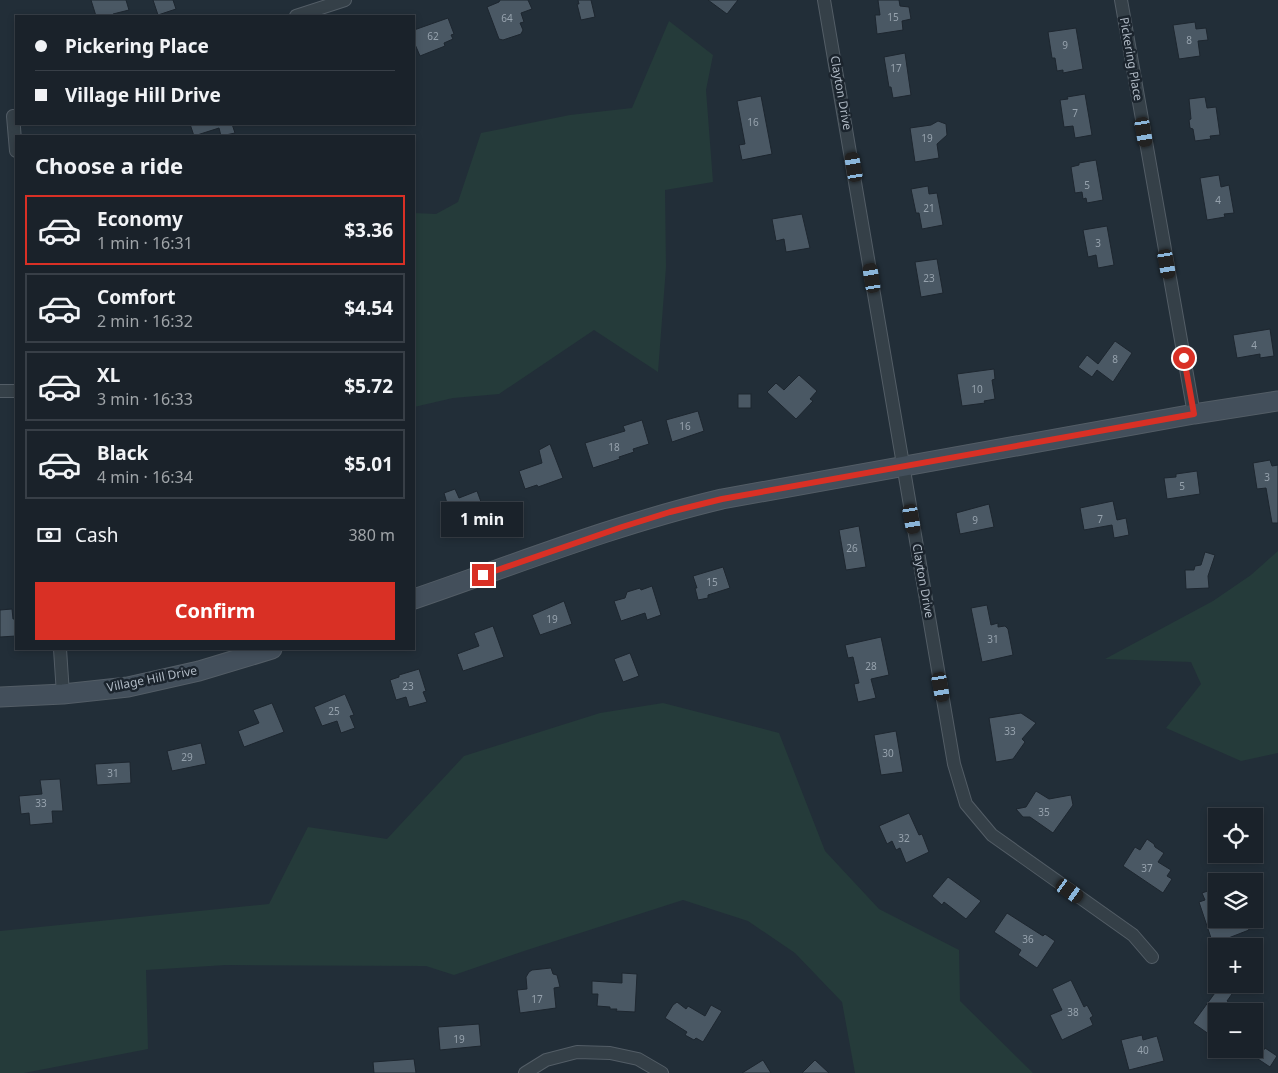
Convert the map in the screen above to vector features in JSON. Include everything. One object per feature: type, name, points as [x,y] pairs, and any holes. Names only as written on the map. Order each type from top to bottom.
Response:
[{"type":"street","points":[[299,15],[345,0]]},
{"type":"street","name":"Clayton Drive","points":[[824,0],[954,764],[966,804],[992,835],[1133,935],[1152,957]]},
{"type":"street","name":"Pickering Place","points":[[1121,0],[1194,414]]},
{"type":"street","points":[[0,121],[15,116]]},
{"type":"street","points":[[0,391],[15,391]]},
{"type":"street","points":[[415,599],[622,527],[670,512],[722,499],[1278,400]]},
{"type":"street","points":[[60,650],[63,694]]},
{"type":"street","name":"Village Hill Drive","points":[[0,698],[128,687],[199,671],[269,650]]},
{"type":"street","points":[[525,1073],[546,1060],[578,1052],[610,1053],[638,1059],[662,1073]]},
{"type":"green space","points":[[669,21],[713,55],[706,90],[713,182],[665,190],[666,267],[658,372],[594,330],[499,394],[453,398],[415,407],[415,213],[436,214],[458,202],[481,133],[570,115],[632,108]]},
{"type":"green space","points":[[1278,551],[1278,753],[1241,761],[1166,728],[1201,684],[1191,662],[1105,659],[1213,601],[1251,575]]},
{"type":"green space","points":[[663,703],[779,733],[825,851],[879,909],[959,950],[960,1001],[1033,1073],[855,1073],[842,1002],[795,953],[748,921],[683,900],[454,975],[426,966],[226,965],[146,970],[148,1049],[24,1073],[0,1073],[0,931],[269,904],[308,827],[387,839],[464,756],[600,713]]},
{"type":"building","points":[[91,0],[126,0],[129,10],[114,15],[96,15]]},
{"type":"building","points":[[153,0],[173,0],[176,9],[158,15]]},
{"type":"building","points":[[500,0],[528,0],[532,9],[521,13],[524,22],[520,23],[523,30],[521,34],[503,40],[499,39],[487,7]]},
{"type":"building","points":[[578,0],[591,0],[595,17],[581,20],[577,4],[579,4]]},
{"type":"building","points":[[708,0],[738,0],[727,14]]},
{"type":"building","points":[[878,0],[899,0],[900,6],[909,7],[911,19],[902,21],[903,30],[877,34],[875,15],[880,15]]},
{"type":"building","points":[[448,18],[454,34],[451,35],[453,39],[444,43],[445,46],[420,56],[415,44],[415,30]]},
{"type":"building","points":[[1195,22],[1196,29],[1206,28],[1208,40],[1198,41],[1200,56],[1179,59],[1173,25]]},
{"type":"building","points":[[1076,28],[1083,69],[1063,73],[1063,70],[1057,71],[1055,58],[1052,58],[1048,32]]},
{"type":"building","points":[[905,53],[911,95],[893,98],[891,87],[889,87],[884,57]]},
{"type":"building","points":[[1085,94],[1092,135],[1075,138],[1073,126],[1064,127],[1060,100]]},
{"type":"building","points":[[761,96],[772,154],[742,160],[739,145],[745,144],[737,101]]},
{"type":"building","points":[[1205,97],[1207,108],[1216,107],[1220,135],[1210,136],[1211,139],[1195,141],[1193,129],[1190,128],[1189,99]]},
{"type":"building","points":[[938,121],[946,124],[947,135],[937,144],[939,158],[915,162],[910,128],[931,125]]},
{"type":"building","points":[[190,125],[232,125],[235,133],[221,135],[219,128],[194,135]]},
{"type":"building","points":[[1096,160],[1103,200],[1087,203],[1086,198],[1083,199],[1082,192],[1075,193],[1071,167],[1079,165],[1079,163]]},
{"type":"building","points":[[1219,175],[1221,187],[1229,185],[1234,213],[1224,214],[1225,217],[1207,220],[1200,178]]},
{"type":"building","points":[[928,186],[929,194],[937,193],[943,225],[922,229],[919,213],[916,213],[911,189]]},
{"type":"building","points":[[802,214],[810,248],[786,252],[784,239],[776,241],[772,219]]},
{"type":"building","points":[[1107,226],[1114,265],[1098,268],[1096,255],[1088,257],[1083,230]]},
{"type":"building","points":[[937,259],[943,293],[921,297],[915,262]]},
{"type":"building","points":[[1270,329],[1274,356],[1260,358],[1260,354],[1237,358],[1233,335]]},
{"type":"building","points":[[1115,341],[1132,353],[1113,382],[1097,370],[1092,377],[1078,367],[1087,355],[1098,364]]},
{"type":"building","points":[[994,369],[995,379],[992,380],[995,399],[984,401],[985,403],[962,406],[957,374]]},
{"type":"building","points":[[799,375],[817,391],[810,399],[813,401],[796,419],[767,392],[776,383],[784,390]]},
{"type":"building","points":[[738,394],[751,394],[751,408],[738,408]]},
{"type":"building","points":[[698,411],[704,431],[672,442],[666,420]]},
{"type":"building","points":[[642,420],[649,444],[633,449],[634,452],[619,457],[620,459],[593,468],[585,443],[625,431],[623,426]]},
{"type":"building","points":[[550,444],[563,478],[538,487],[537,485],[525,489],[519,471],[542,463],[539,450]]},
{"type":"building","points":[[1270,460],[1272,466],[1278,465],[1278,523],[1272,523],[1266,488],[1257,489],[1253,463]]},
{"type":"building","points":[[1197,471],[1200,494],[1167,499],[1164,478],[1176,477],[1176,474]]},
{"type":"building","points":[[455,489],[459,498],[477,491],[484,510],[453,524],[444,493]]},
{"type":"building","points":[[1113,501],[1117,520],[1126,518],[1129,535],[1114,538],[1112,525],[1084,530],[1080,508]]},
{"type":"building","points":[[989,504],[994,527],[960,534],[956,513]]},
{"type":"building","points":[[859,526],[866,567],[846,570],[839,530]]},
{"type":"building","points":[[1205,552],[1215,555],[1208,576],[1209,588],[1186,589],[1185,570],[1194,570],[1195,566],[1201,565]]},
{"type":"building","points":[[723,567],[730,588],[708,595],[708,598],[698,600],[693,576]]},
{"type":"building","points":[[652,586],[661,615],[647,620],[645,613],[621,621],[614,601],[625,598],[627,592]]},
{"type":"building","points":[[564,601],[572,624],[540,635],[532,615]]},
{"type":"building","points":[[987,605],[991,625],[998,623],[998,627],[1005,626],[1008,629],[1013,655],[982,662],[971,608]]},
{"type":"building","points":[[12,609],[13,619],[15,619],[15,636],[0,637],[0,610]]},
{"type":"building","points":[[493,626],[504,657],[463,671],[457,654],[479,646],[474,633]]},
{"type":"building","points":[[881,637],[889,675],[871,679],[876,698],[858,702],[854,684],[859,683],[853,657],[848,658],[845,645]]},
{"type":"building","points":[[630,653],[639,676],[623,682],[614,659]]},
{"type":"building","points":[[419,669],[426,691],[423,692],[427,702],[409,707],[406,697],[396,700],[390,680]]},
{"type":"building","points":[[345,694],[354,715],[350,716],[355,728],[341,733],[337,721],[322,726],[314,707]]},
{"type":"building","points":[[272,703],[284,732],[244,747],[238,731],[259,723],[253,710]]},
{"type":"building","points":[[1021,713],[1036,723],[1022,739],[1025,742],[1013,759],[996,762],[989,718]]},
{"type":"building","points":[[896,731],[903,772],[881,775],[874,735]]},
{"type":"building","points":[[201,743],[206,764],[172,771],[167,751]]},
{"type":"building","points":[[130,762],[131,783],[97,785],[95,764]]},
{"type":"building","points":[[60,779],[63,811],[52,811],[53,823],[30,825],[29,813],[21,814],[19,796],[42,794],[40,780]]},
{"type":"building","points":[[1036,791],[1049,799],[1071,795],[1073,805],[1053,833],[1030,817],[1023,817],[1016,809],[1026,807]]},
{"type":"building","points":[[909,813],[919,835],[922,834],[929,852],[906,863],[900,848],[896,850],[892,841],[887,844],[879,826]]},
{"type":"building","points":[[1147,839],[1164,853],[1158,862],[1171,870],[1167,876],[1172,879],[1163,893],[1123,866],[1135,847],[1140,850]]},
{"type":"building","points":[[948,877],[981,901],[966,919],[944,902],[942,905],[932,896]]},
{"type":"building","points":[[1208,891],[1208,928],[1248,928],[1249,930],[1228,938],[1211,938],[1199,902],[1205,900],[1202,893]]},
{"type":"building","points":[[1007,913],[1043,936],[1045,934],[1055,941],[1037,968],[1018,955],[1021,950],[994,932]]},
{"type":"building","points":[[551,968],[553,974],[557,975],[560,987],[554,988],[556,1008],[520,1013],[517,990],[527,989],[526,977],[529,972]]},
{"type":"building","points":[[622,973],[637,974],[635,1012],[616,1011],[617,1009],[610,1009],[610,1007],[597,1006],[598,994],[592,994],[592,981],[622,983]]},
{"type":"building","points":[[1071,980],[1084,1007],[1087,1005],[1093,1016],[1090,1018],[1093,1025],[1062,1040],[1050,1015],[1062,1010],[1052,989]]},
{"type":"building","points":[[1215,993],[1232,994],[1227,1001],[1230,1003],[1208,1003],[1208,1033],[1193,1023]]},
{"type":"building","points":[[677,1002],[686,1009],[688,1006],[705,1016],[711,1005],[722,1011],[703,1042],[685,1035],[687,1032],[665,1018]]},
{"type":"building","points":[[479,1024],[481,1046],[440,1050],[438,1027]]},
{"type":"building","points":[[1142,1035],[1143,1040],[1157,1036],[1164,1061],[1129,1070],[1121,1040]]},
{"type":"building","points":[[1265,1048],[1277,1056],[1270,1067],[1258,1059],[1263,1058]]},
{"type":"building","points":[[414,1059],[416,1073],[374,1073],[373,1062]]},
{"type":"building","points":[[763,1060],[771,1073],[742,1073]]},
{"type":"building","points":[[815,1060],[829,1073],[802,1073]]},
{"type":"route","points":[[483,575],[622,527],[670,512],[722,499],[1194,414],[1184,358]]}]
